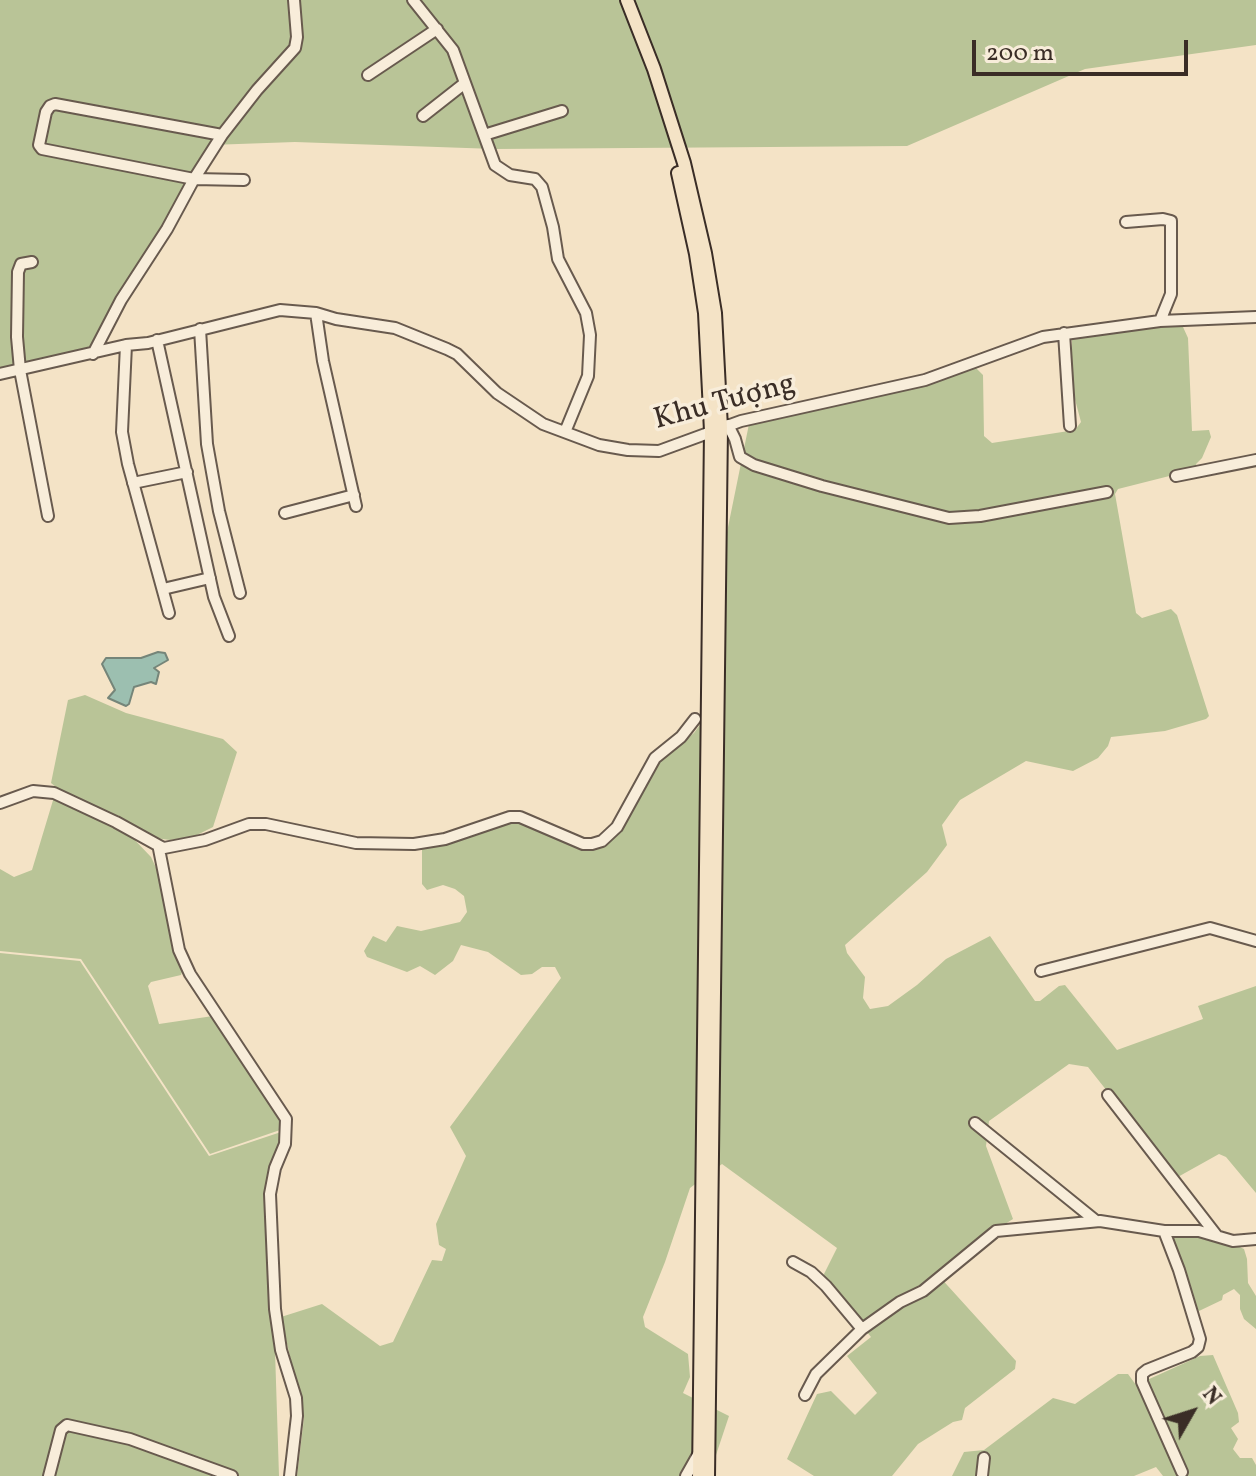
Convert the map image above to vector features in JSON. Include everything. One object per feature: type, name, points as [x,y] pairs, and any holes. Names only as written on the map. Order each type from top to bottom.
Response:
[{"type":"main road","points":[[619,0],[676,165],[696,254],[720,428],[699,1476]]},
{"type":"main road","points":[[627,0],[654,69],[684,163],[715,313],[720,428],[708,1476]]},
{"type":"street","points":[[93,354],[121,300],[222,135],[295,48],[294,0]]},
{"type":"street","points":[[413,0],[453,50],[495,165],[510,175],[535,179],[542,187],[558,259],[586,313],[590,335],[588,376],[565,432]]},
{"type":"street","points":[[368,75],[437,29]]},
{"type":"street","points":[[423,116],[465,83]]},
{"type":"street","points":[[222,135],[55,104],[46,112],[39,145],[42,149],[194,179],[244,180]]},
{"type":"street","points":[[484,135],[562,111]]},
{"type":"street","points":[[1126,222],[1171,221],[1171,294],[1160,321]]},
{"type":"street","points":[[32,262],[21,264],[18,272],[20,370],[48,516]]},
{"type":"street","name":"Khu Tượng","points":[[0,374],[280,310],[316,313],[395,328],[447,349],[523,413],[543,424],[599,445],[659,451],[720,428],[925,380],[993,354],[1064,333],[1160,321],[1256,317]]},
{"type":"street","points":[[285,513],[355,500],[323,361],[316,313]]},
{"type":"street","points":[[200,329],[207,444],[219,511],[240,593]]},
{"type":"street","points":[[1064,333],[1070,426]]},
{"type":"street","points":[[157,340],[214,597],[229,636]]},
{"type":"street","points":[[126,345],[122,432],[169,613]]},
{"type":"street","points":[[720,428],[735,439],[740,457],[754,465],[822,486],[949,518],[980,516],[1107,492]]},
{"type":"street","points":[[1176,476],[1256,460]]},
{"type":"street","points":[[133,483],[187,472]]},
{"type":"street","points":[[163,589],[210,578]]},
{"type":"street","points":[[290,1476],[296,1398],[281,1350],[275,1309],[270,1194],[275,1168],[285,1144],[286,1119],[190,974],[179,950],[158,852],[249,824],[266,824],[380,845],[445,839],[510,817],[520,817],[583,844],[592,844],[602,841],[617,827],[655,758],[681,737],[695,719]]},
{"type":"street","points":[[0,803],[33,791],[54,793],[163,848]]},
{"type":"street","points":[[1041,971],[1210,928],[1256,941]]},
{"type":"street","points":[[1108,1095],[1218,1237]]},
{"type":"street","points":[[975,1123],[1096,1221]]},
{"type":"street","points":[[805,1395],[816,1374],[862,1329],[900,1302],[923,1291],[996,1231],[1096,1221],[1164,1231],[1192,1230],[1239,1241],[1256,1239]]},
{"type":"street","points":[[1164,1231],[1200,1339],[1198,1347],[1192,1352],[1147,1370],[1142,1374],[1142,1382],[1182,1472]]},
{"type":"street","points":[[793,1262],[811,1272],[826,1286],[862,1329]]},
{"type":"street","points":[[49,1476],[61,1430],[67,1425],[130,1439],[232,1476]]},
{"type":"street","points":[[686,1476],[699,1453]]},
{"type":"street","points":[[982,1476],[984,1458]]},
{"type":"shaded area","points":[[0,0],[1256,0],[1256,45],[1085,69],[907,146],[495,149],[295,142],[210,145],[178,205],[89,351],[0,371]]},
{"type":"shaded area","points":[[1183,327],[1188,338],[1192,431],[1209,430],[1211,437],[1196,464],[1197,469],[1118,489],[1115,494],[1136,613],[1142,618],[1171,609],[1177,615],[1209,716],[1165,731],[1111,737],[1098,758],[1073,771],[1026,761],[960,800],[942,825],[947,845],[927,872],[845,945],[847,953],[865,977],[863,998],[870,1009],[888,1006],[946,959],[990,936],[1035,1001],[1065,985],[1117,1050],[1203,1019],[1198,1006],[1256,986],[1256,1193],[1226,1157],[1219,1154],[1176,1178],[1088,1067],[1069,1064],[989,1121],[986,1146],[1013,1219],[991,1226],[938,1275],[1016,1361],[1015,1369],[965,1408],[962,1420],[953,1422],[918,1444],[892,1476],[814,1476],[787,1459],[817,1394],[831,1391],[855,1415],[877,1393],[847,1356],[871,1337],[825,1281],[824,1274],[837,1248],[722,1164],[690,1188],[643,1317],[645,1327],[688,1354],[690,1377],[683,1393],[729,1416],[709,1476],[297,1476],[304,1418],[281,1317],[322,1304],[380,1346],[393,1342],[432,1260],[442,1261],[446,1249],[439,1245],[436,1224],[466,1156],[450,1127],[561,978],[555,967],[542,967],[532,974],[521,975],[488,952],[461,945],[453,961],[435,975],[420,966],[407,972],[367,957],[364,951],[373,936],[386,942],[397,926],[421,931],[460,922],[467,912],[464,896],[455,889],[443,885],[427,890],[422,884],[422,848],[503,821],[520,820],[586,849],[611,841],[629,818],[654,765],[694,733],[702,722],[714,596],[749,424],[759,419],[928,385],[976,368],[983,375],[984,436],[992,443],[1075,430],[1081,422],[1072,388],[1072,340],[1079,333]]},
{"type":"shaded area","points":[[158,652],[165,653],[168,660],[154,668],[159,672],[156,684],[151,682],[134,687],[126,706],[108,698],[115,690],[102,664],[106,658],[141,658]]},
{"type":"shaded area","points":[[85,695],[126,713],[223,739],[237,752],[213,827],[195,836],[170,840],[155,838],[51,783],[68,700]]},
{"type":"shaded area","points":[[54,797],[130,835],[151,857],[160,876],[172,948],[182,972],[181,975],[151,982],[148,986],[159,1024],[213,1016],[283,1129],[210,1154],[81,959],[0,951],[0,869],[14,877],[32,870]]},
{"type":"shaded area","points":[[0,953],[80,961],[209,1156],[287,1130],[270,1194],[279,1476],[0,1476]]},
{"type":"shaded area","points":[[1177,1233],[1231,1243],[1244,1249],[1248,1283],[1256,1296],[1256,1329],[1244,1319],[1240,1295],[1234,1289],[1223,1295],[1222,1300],[1199,1311],[1196,1308],[1172,1237]]},
{"type":"shaded area","points":[[1213,1355],[1238,1413],[1239,1422],[1231,1428],[1238,1439],[1233,1449],[1240,1458],[1252,1458],[1256,1476],[1163,1476],[1156,1467],[1134,1476],[952,1476],[964,1452],[984,1450],[1053,1398],[1075,1404],[1118,1374],[1128,1374],[1136,1385],[1200,1356]]}]
